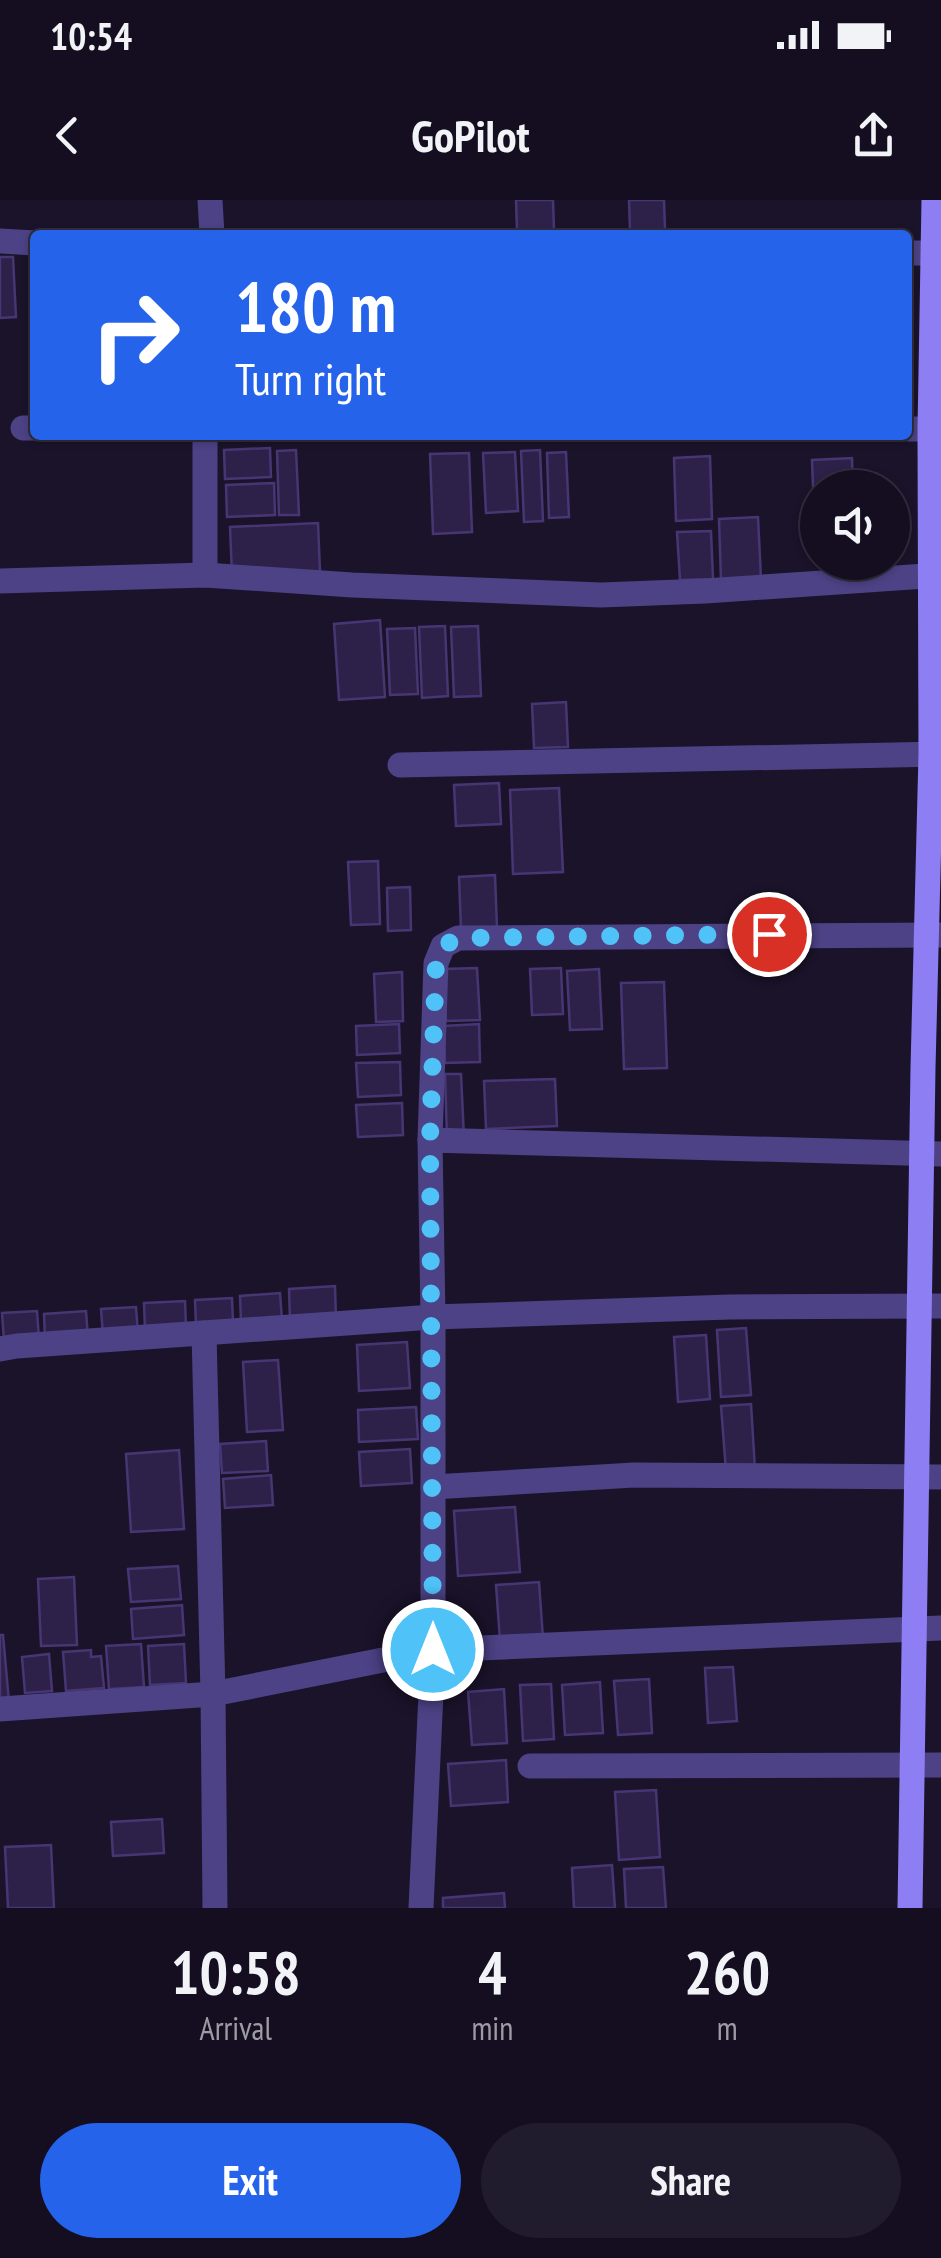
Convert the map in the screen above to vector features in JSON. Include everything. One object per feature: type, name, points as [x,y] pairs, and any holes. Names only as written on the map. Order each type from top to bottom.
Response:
[{"type":"street","points":[[210,200],[212,230]]},
{"type":"street","points":[[910,1908],[915,1630],[928,1478],[936,754],[935,575],[926,429],[927,253],[934,200]]},
{"type":"street","points":[[0,241],[30,243]]},
{"type":"street","points":[[205,440],[205,574]]},
{"type":"street","points":[[0,581],[205,574],[601,595],[935,575]]},
{"type":"street","points":[[400,765],[936,754]]},
{"type":"street","points":[[421,1908],[433,1650],[430,1140],[436,962],[443,946],[458,938],[934,935]]},
{"type":"street","points":[[430,1140],[931,1154]]},
{"type":"street","points":[[0,1349],[433,1317],[730,1307],[930,1306]]},
{"type":"street","points":[[204,1333],[215,1908]]},
{"type":"street","points":[[433,1487],[634,1475],[928,1478]]},
{"type":"street","points":[[0,1709],[213,1694],[433,1650],[941,1628]]},
{"type":"street","points":[[530,1766],[941,1765]]},
{"type":"building","points":[[516,200],[553,200],[554,230],[517,230]]},
{"type":"building","points":[[629,200],[664,200],[665,229],[630,230]]},
{"type":"building","points":[[0,257],[13,257],[16,317],[0,318]]},
{"type":"building","points":[[270,448],[271,477],[225,479],[224,450]]},
{"type":"building","points":[[296,450],[299,515],[279,515],[277,451]]},
{"type":"building","points":[[540,450],[543,521],[524,522],[521,451]]},
{"type":"building","points":[[515,452],[518,511],[486,513],[483,453]]},
{"type":"building","points":[[566,452],[569,517],[549,518],[547,453]]},
{"type":"building","points":[[469,453],[472,532],[433,534],[430,454]]},
{"type":"building","points":[[710,456],[712,519],[676,521],[674,458]]},
{"type":"building","points":[[852,458],[852,470],[812,470],[812,460]]},
{"type":"building","points":[[274,483],[275,515],[227,517],[226,485]]},
{"type":"building","points":[[758,517],[761,579],[721,581],[719,519]]},
{"type":"building","points":[[318,523],[320,571],[232,575],[230,527]]},
{"type":"building","points":[[711,531],[713,579],[680,580],[677,532]]},
{"type":"building","points":[[380,620],[385,697],[339,700],[334,624]]},
{"type":"building","points":[[445,626],[448,696],[422,698],[419,627]]},
{"type":"building","points":[[478,626],[481,696],[454,697],[451,627]]},
{"type":"building","points":[[415,628],[418,694],[390,695],[387,629]]},
{"type":"building","points":[[566,702],[568,747],[534,748],[532,704]]},
{"type":"building","points":[[499,783],[501,824],[456,826],[454,785]]},
{"type":"building","points":[[559,788],[563,872],[513,874],[510,790]]},
{"type":"building","points":[[378,861],[380,924],[351,925],[348,862]]},
{"type":"building","points":[[495,875],[497,928],[461,930],[459,877]]},
{"type":"building","points":[[410,887],[411,930],[388,931],[387,888]]},
{"type":"building","points":[[477,968],[480,1020],[446,1021],[443,969]]},
{"type":"building","points":[[561,968],[563,1014],[532,1015],[530,969]]},
{"type":"building","points":[[599,969],[602,1029],[570,1030],[567,971]]},
{"type":"building","points":[[402,972],[403,1021],[376,1022],[374,974]]},
{"type":"building","points":[[664,982],[667,1068],[624,1069],[621,983]]},
{"type":"building","points":[[399,1024],[400,1053],[357,1055],[356,1026]]},
{"type":"building","points":[[479,1024],[480,1062],[445,1063],[444,1026]]},
{"type":"building","points":[[400,1062],[401,1095],[358,1097],[356,1063]]},
{"type":"building","points":[[445,1074],[461,1074],[464,1138],[447,1138]]},
{"type":"building","points":[[555,1079],[557,1126],[486,1129],[484,1081]]},
{"type":"building","points":[[402,1103],[403,1135],[358,1137],[356,1105]]},
{"type":"building","points":[[335,1286],[336,1319],[290,1321],[289,1289]]},
{"type":"building","points":[[280,1293],[282,1320],[241,1322],[240,1296]]},
{"type":"building","points":[[232,1298],[233,1323],[196,1326],[195,1300]]},
{"type":"building","points":[[185,1301],[186,1327],[145,1330],[144,1303]]},
{"type":"building","points":[[136,1307],[138,1334],[103,1336],[101,1309]]},
{"type":"building","points":[[37,1311],[39,1339],[4,1341],[2,1313]]},
{"type":"building","points":[[86,1311],[88,1337],[45,1340],[44,1314]]},
{"type":"building","points":[[746,1328],[751,1395],[721,1397],[717,1330]]},
{"type":"building","points":[[706,1335],[710,1399],[678,1402],[674,1337]]},
{"type":"building","points":[[407,1342],[410,1388],[359,1391],[357,1345]]},
{"type":"building","points":[[278,1360],[283,1430],[247,1432],[243,1362]]},
{"type":"building","points":[[751,1404],[755,1469],[726,1471],[721,1406]]},
{"type":"building","points":[[416,1407],[418,1439],[359,1442],[358,1410]]},
{"type":"building","points":[[266,1441],[268,1471],[222,1473],[220,1444]]},
{"type":"building","points":[[410,1449],[412,1483],[361,1486],[359,1452]]},
{"type":"building","points":[[179,1450],[184,1529],[131,1532],[126,1454]]},
{"type":"building","points":[[271,1475],[273,1505],[225,1508],[223,1479]]},
{"type":"building","points":[[515,1507],[520,1572],[458,1576],[454,1511]]},
{"type":"building","points":[[178,1566],[181,1599],[131,1602],[128,1569]]},
{"type":"building","points":[[74,1577],[77,1645],[41,1646],[38,1579]]},
{"type":"building","points":[[539,1582],[543,1638],[500,1641],[496,1585]]},
{"type":"building","points":[[182,1605],[184,1635],[133,1639],[131,1609]]},
{"type":"building","points":[[0,1635],[9,1702],[0,1703]]},
{"type":"building","points":[[141,1644],[144,1687],[109,1689],[106,1646]]},
{"type":"building","points":[[184,1644],[186,1683],[150,1685],[148,1646]]},
{"type":"building","points":[[91,1650],[91,1657],[101,1656],[104,1688],[66,1691],[63,1652]]},
{"type":"building","points":[[49,1654],[52,1691],[25,1693],[22,1657]]},
{"type":"building","points":[[733,1667],[737,1721],[708,1723],[705,1668]]},
{"type":"building","points":[[649,1679],[652,1733],[618,1735],[614,1681]]},
{"type":"building","points":[[600,1682],[603,1733],[565,1735],[562,1685]]},
{"type":"building","points":[[551,1684],[554,1739],[523,1741],[520,1685]]},
{"type":"building","points":[[504,1689],[507,1743],[472,1745],[468,1692]]},
{"type":"building","points":[[506,1760],[508,1802],[451,1806],[448,1764]]},
{"type":"building","points":[[656,1790],[660,1857],[619,1860],[615,1792]]},
{"type":"building","points":[[162,1819],[164,1853],[113,1856],[111,1822]]},
{"type":"building","points":[[51,1845],[54,1908],[8,1908],[5,1847]]},
{"type":"building","points":[[612,1865],[615,1908],[574,1908],[572,1868]]},
{"type":"building","points":[[663,1867],[666,1908],[626,1908],[624,1869]]},
{"type":"building","points":[[504,1893],[505,1908],[443,1908],[443,1898]]},
{"type":"route","points":[[433,1650],[430,1140],[436,962],[443,946],[458,938],[769,934]]}]
